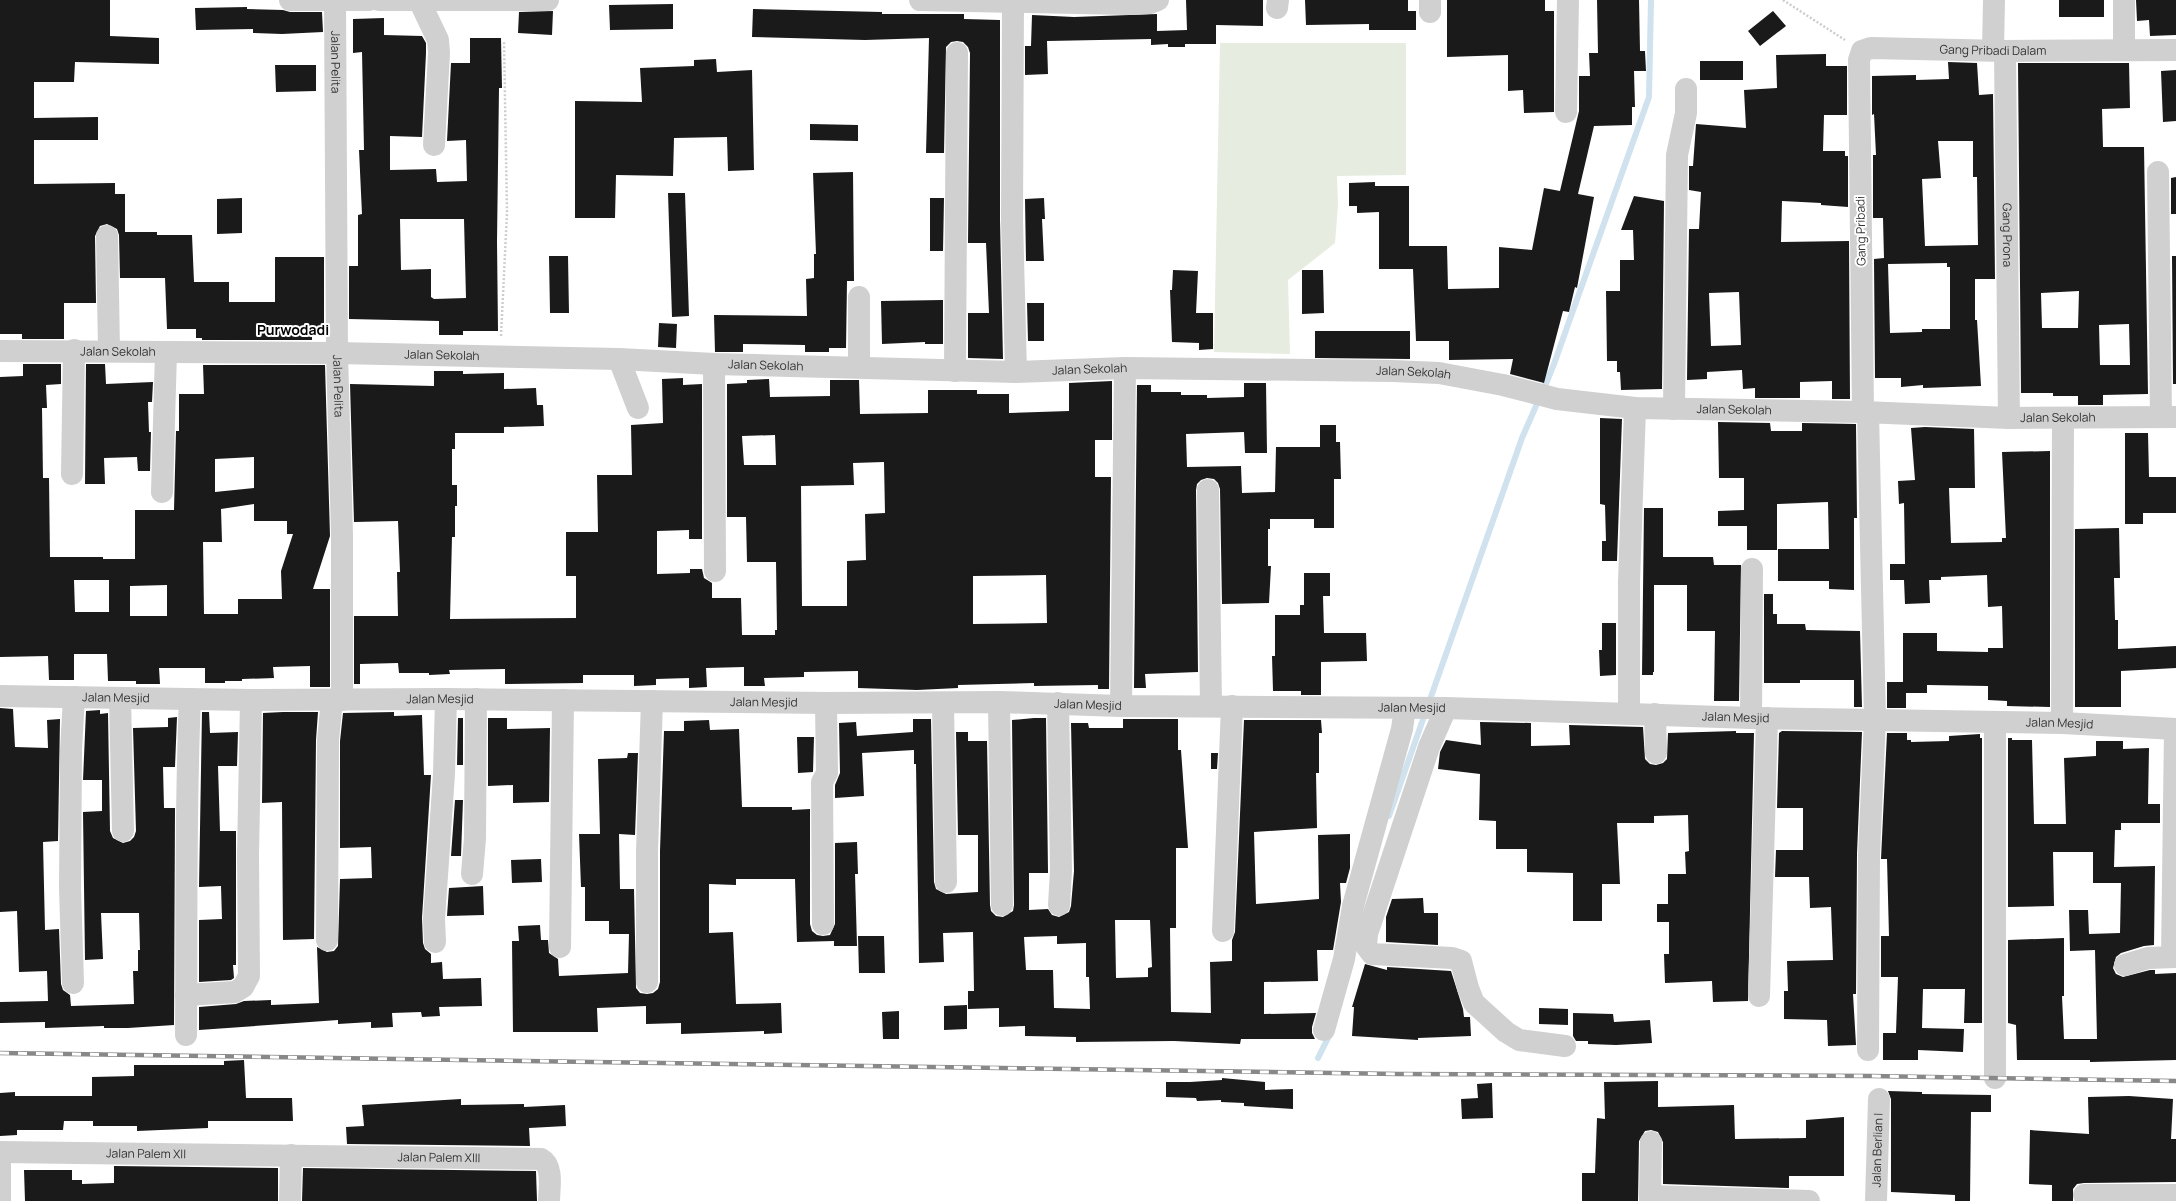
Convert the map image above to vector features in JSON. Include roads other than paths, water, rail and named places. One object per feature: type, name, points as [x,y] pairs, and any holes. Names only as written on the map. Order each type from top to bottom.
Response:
[{"type":"street","points":[[290,0],[369,0]]},
{"type":"street","points":[[379,0],[548,0]]},
{"type":"street","points":[[420,0],[438,40],[440,53],[434,145]]},
{"type":"street","points":[[920,0],[1128,4],[1150,3],[1158,0]]},
{"type":"street","points":[[1566,112],[1568,0]]},
{"type":"street","name":"Gang Prona","points":[[1994,0],[1999,51],[2009,418]]},
{"type":"street","points":[[2124,0],[2124,49]]},
{"type":"street","name":"Jalan Pelita","points":[[327,940],[328,740],[337,700],[342,535],[337,353],[335,1]]},
{"type":"street","points":[[1013,2],[1012,220],[1016,372]]},
{"type":"street","name":"Gang Pribadi Dalam","points":[[1862,51],[1871,48],[1999,51],[2124,49],[2176,50]]},
{"type":"street","name":"Gang Pribadi","points":[[1862,51],[1859,60],[1865,413],[1875,719],[1869,855],[1868,1050]]},
{"type":"street","points":[[955,371],[957,53]]},
{"type":"street","points":[[1674,409],[1678,155],[1686,114],[1686,89]]},
{"type":"street","points":[[2158,172],[2169,417]]},
{"type":"street","points":[[107,236],[109,350]]},
{"type":"street","points":[[859,297],[859,367]]},
{"type":"street","points":[[72,474],[74,350]]},
{"type":"street","name":"Jalan Sekolah","points":[[0,351],[109,350],[619,358],[714,364],[1016,372],[1125,368],[1432,373],[1503,385],[1557,399],[1635,408],[2063,419],[2169,417]]},
{"type":"street","points":[[162,492],[166,352]]},
{"type":"street","points":[[619,358],[638,408]]},
{"type":"street","points":[[714,364],[716,571]]},
{"type":"street","points":[[1121,706],[1125,368]]},
{"type":"street","points":[[1629,713],[1629,582],[1635,408]]},
{"type":"street","points":[[2062,723],[2063,419]]},
{"type":"street","points":[[1208,490],[1211,706]]},
{"type":"street","points":[[1752,569],[1759,718],[1759,996]]},
{"type":"street","name":"Jalan Mesjid","points":[[0,696],[251,700],[476,699],[826,703],[999,702],[1121,706],[1441,708],[1759,718],[2062,723],[2175,729]]},
{"type":"street","points":[[74,697],[71,750],[70,888],[74,982]]},
{"type":"street","points":[[120,698],[123,831]]},
{"type":"street","points":[[186,1035],[188,856],[186,796],[190,699]]},
{"type":"street","points":[[435,942],[434,919],[444,774],[446,699]]},
{"type":"street","points":[[472,874],[475,838],[476,699]]},
{"type":"street","points":[[186,995],[235,992],[243,987],[249,976],[248,855],[251,700]]},
{"type":"street","points":[[560,947],[563,700]]},
{"type":"street","points":[[647,982],[647,851],[652,701]]},
{"type":"street","points":[[999,702],[1002,905]]},
{"type":"street","points":[[823,924],[822,782],[827,773],[826,703]]},
{"type":"street","points":[[943,703],[946,882]]},
{"type":"street","points":[[1058,703],[1061,871],[1059,905]]},
{"type":"street","points":[[1223,931],[1232,706]]},
{"type":"street","points":[[1324,1030],[1344,959],[1354,906],[1402,729],[1410,708]]},
{"type":"street","points":[[1441,708],[1430,747],[1367,934],[1366,946],[1372,954],[1452,958],[1461,961],[1468,988],[1474,1003],[1506,1032],[1519,1040],[1564,1046]]},
{"type":"street","points":[[1655,714],[1656,753]]},
{"type":"street","points":[[1995,722],[1995,1078]]},
{"type":"street","points":[[2125,965],[2148,958],[2174,957],[2175,729]]},
{"type":"street","name":"Jalan Berlian I","points":[[1876,1201],[1879,1099]]},
{"type":"street","points":[[1651,1142],[1650,1199],[1809,1201]]},
{"type":"street","points":[[0,1152],[0,1201]]},
{"type":"street","name":"Jalan Palem XII","points":[[0,1152],[291,1155]]},
{"type":"street","points":[[290,1201],[291,1155]]},
{"type":"street","name":"Jalan Palem XIII","points":[[291,1155],[541,1160],[546,1162],[549,1168],[549,1201]]},
{"type":"street","points":[[2084,1196],[2176,1195]]},
{"type":"waterway","points":[[1543,391],[1649,97],[1651,0]]},
{"type":"waterway","points":[[1389,816],[1522,438],[1539,399]]},
{"type":"waterway","points":[[1318,1058],[1330,1034]]},
{"type":"railway","points":[[0,1053],[1398,1074],[1871,1076],[2176,1081]]},
{"type":"district","name":"Purwodadi","points":[[293,330]]}]
